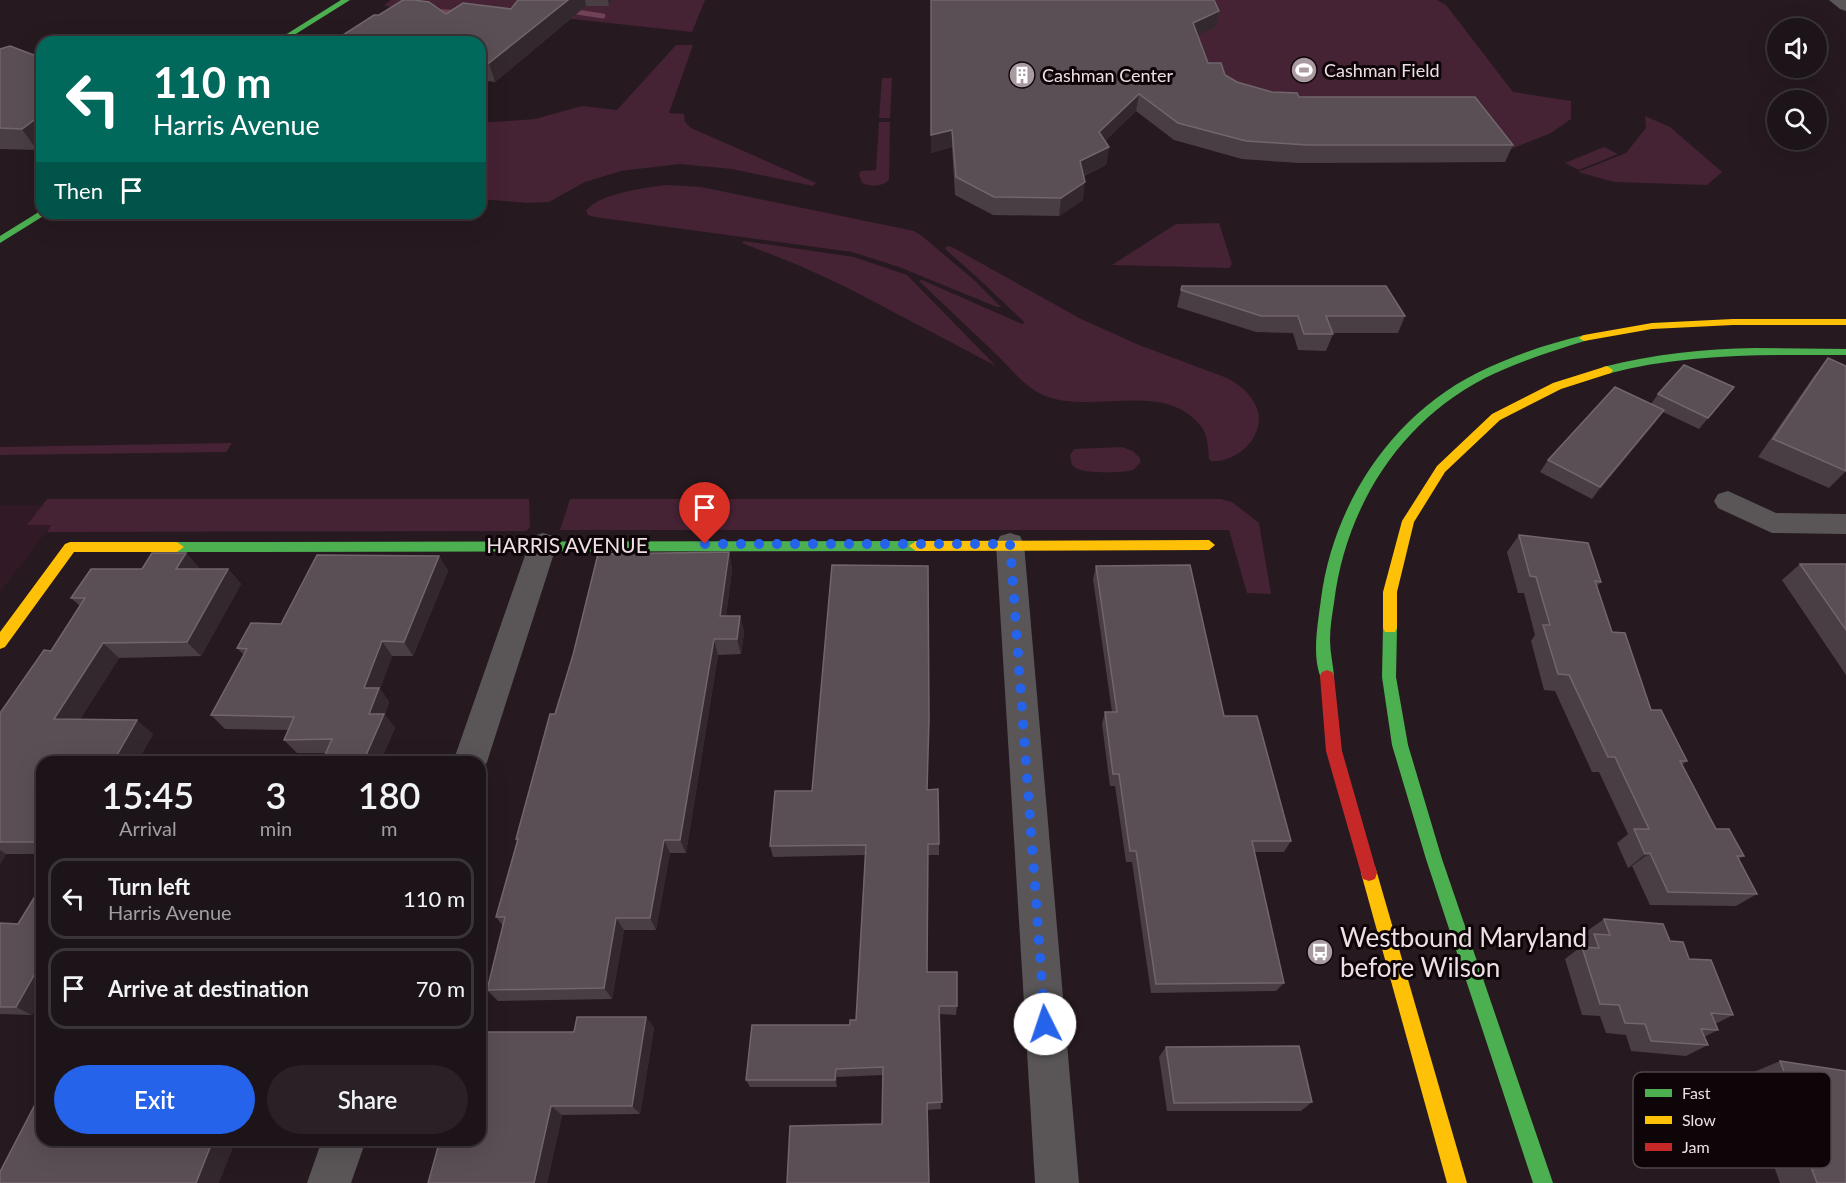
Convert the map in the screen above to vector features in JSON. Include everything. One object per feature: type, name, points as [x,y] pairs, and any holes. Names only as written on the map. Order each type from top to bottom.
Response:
[{"type":"main road","points":[[326,29],[350,5]]},
{"type":"main road","points":[[290,36],[350,5]]},
{"type":"main road","points":[[0,240],[7,230],[36,216]]},
{"type":"main road","points":[[1457,1183],[1334,751],[1323,636],[1333,562],[1357,496],[1388,450],[1425,413],[1471,380],[1529,354],[1582,338],[1652,326],[1733,322],[1846,322]]},
{"type":"main road","points":[[1543,1183],[1434,859],[1400,745],[1389,677],[1390,592],[1408,520],[1441,469],[1496,417],[1557,386],[1622,365],[1690,355],[1846,352]]},
{"type":"main road","name":"HARRIS AVENUE","points":[[3,635],[70,547],[543,544],[1209,545]]},
{"type":"street","points":[[1837,0],[1846,6]]},
{"type":"street","points":[[1728,501],[1772,524],[1846,524]]},
{"type":"street","points":[[472,756],[543,544]]},
{"type":"street","points":[[1010,544],[1057,1183]]},
{"type":"street","points":[[329,1183],[342,1146]]},
{"type":"shaded area","points":[[391,0],[705,0],[692,32],[536,15],[516,25],[396,9],[384,5]]},
{"type":"shaded area","name":"Cashman Field","points":[[1111,0],[1437,0],[1446,5],[1513,92],[1571,101],[1571,119],[1551,133],[1511,149],[1503,162],[1301,163],[1242,159]]},
{"type":"shaded area","points":[[676,45],[693,45],[669,113],[684,114],[685,122],[691,128],[816,183],[813,186],[732,169],[679,164],[621,171],[585,182],[549,202],[528,203],[486,200],[486,123],[535,119],[582,106],[617,110]]},
{"type":"shaded area","points":[[882,78],[892,78],[890,118],[879,118]]},
{"type":"shaded area","points":[[1645,116],[1670,127],[1722,172],[1707,185],[1614,182],[1578,172],[1626,153],[1646,128]]},
{"type":"shaded area","points":[[879,122],[890,122],[889,180],[876,186],[862,183],[859,174],[861,171],[876,170]]},
{"type":"shaded area","points":[[1604,147],[1618,154],[1579,170],[1565,163]]},
{"type":"shaded area","points":[[666,185],[701,187],[914,231],[974,280],[1001,307],[899,267],[852,252],[595,217],[588,215],[586,211],[592,205],[611,196]]},
{"type":"shaded area","points":[[1219,223],[1232,264],[1229,268],[1112,265],[1176,224]]},
{"type":"shaded area","points":[[744,241],[854,257],[907,275],[996,366],[844,286],[742,243]]},
{"type":"shaded area","points":[[947,246],[1081,319],[1139,345],[1231,380],[1246,392],[1255,404],[1259,415],[1255,435],[1249,444],[1232,457],[1211,461],[1203,429],[1184,411],[1166,404],[1146,401],[1082,402],[1062,400],[1036,392],[919,281],[922,280],[1022,324],[1025,323],[945,249]]},
{"type":"shaded area","points":[[232,443],[226,452],[0,455],[0,447]]},
{"type":"shaded area","points":[[1122,447],[1133,451],[1140,458],[1140,463],[1133,470],[1095,472],[1081,470],[1073,466],[1070,455],[1074,449]]},
{"type":"shaded area","points":[[47,499],[529,499],[530,527],[526,531],[47,532],[51,525],[27,525]]},
{"type":"shaded area","points":[[570,499],[1221,499],[1232,502],[1259,523],[1271,594],[1247,593],[1229,530],[560,530]]},
{"type":"shaded area","points":[[0,505],[42,505],[28,525],[52,524],[0,592]]},
{"type":"building","points":[[403,0],[429,2],[446,14],[463,3],[511,9],[518,0],[568,0],[489,63],[486,63],[486,36],[341,36],[374,15],[379,15]]},
{"type":"building","points":[[931,0],[1214,0],[1219,11],[1193,23],[1208,63],[1221,63],[1225,75],[1237,82],[1272,92],[1297,93],[1299,97],[1475,97],[1513,145],[1307,145],[1246,141],[1178,123],[1139,94],[1099,132],[1109,147],[1080,161],[1085,182],[1061,198],[994,197],[956,177],[952,130],[931,135]]},
{"type":"building","points":[[10,46],[36,56],[36,118],[22,129],[0,128],[0,49]]},
{"type":"building","points":[[1182,286],[1386,286],[1405,316],[1326,316],[1333,334],[1304,334],[1298,316],[1261,316],[1181,290]]},
{"type":"building","points":[[1828,358],[1846,366],[1846,471],[1773,439]]},
{"type":"building","points":[[1684,365],[1734,387],[1708,418],[1658,394]]},
{"type":"building","points":[[1615,387],[1664,410],[1600,487],[1548,460]]},
{"type":"building","points":[[1519,535],[1588,543],[1601,582],[1595,581],[1612,632],[1625,633],[1651,710],[1661,710],[1687,761],[1680,761],[1716,829],[1729,829],[1744,856],[1737,856],[1757,894],[1668,892],[1650,853],[1645,854],[1634,829],[1649,829],[1615,757],[1608,757],[1569,675],[1558,674],[1543,625],[1550,625],[1536,577],[1530,576]]},
{"type":"building","points":[[729,552],[720,616],[740,616],[737,639],[714,639],[680,840],[664,840],[650,918],[616,918],[604,988],[487,990],[505,917],[496,917],[550,714],[555,714],[573,655],[598,554]]},
{"type":"building","points":[[152,553],[186,553],[176,569],[228,569],[187,642],[103,643],[54,719],[137,720],[116,756],[36,756],[36,842],[0,842],[0,713],[44,650],[51,651],[85,598],[71,598],[91,569],[142,569]]},
{"type":"building","points":[[317,555],[439,556],[404,642],[382,641],[364,688],[379,688],[369,714],[384,714],[366,756],[325,756],[332,739],[284,740],[294,717],[211,715],[247,649],[237,648],[251,623],[281,624]]},
{"type":"building","points":[[1800,564],[1846,564],[1846,630]]},
{"type":"building","points":[[832,565],[928,566],[927,790],[938,789],[939,844],[928,844],[927,972],[957,972],[957,1006],[939,1006],[942,1102],[927,1103],[929,1183],[787,1183],[790,1126],[882,1124],[883,1067],[836,1069],[835,1080],[746,1080],[752,1025],[850,1025],[850,1020],[856,1020],[866,845],[770,846],[775,791],[812,791]]},
{"type":"building","points":[[1190,565],[1224,716],[1257,716],[1291,841],[1252,841],[1284,983],[1156,984],[1136,851],[1130,851],[1119,774],[1113,774],[1105,712],[1117,712],[1096,566]]},
{"type":"building","points":[[36,895],[36,972],[16,1007],[0,1007],[0,923],[18,924]]},
{"type":"building","points":[[1604,919],[1663,924],[1670,941],[1683,942],[1689,959],[1711,960],[1733,1015],[1711,1013],[1718,1030],[1701,1029],[1708,1045],[1651,1041],[1645,1024],[1625,1023],[1619,1005],[1600,1004],[1582,947],[1599,948],[1594,934],[1610,935]]},
{"type":"building","points":[[577,1017],[646,1017],[632,1106],[551,1106],[534,1183],[428,1183],[438,1146],[486,1146],[486,1032],[574,1032]]},
{"type":"building","points":[[1299,1046],[1312,1102],[1174,1103],[1166,1047]]},
{"type":"building","points":[[1780,1061],[1846,1071],[1846,1183],[1817,1183],[1811,1168],[1831,1168],[1831,1072],[1784,1072]]},
{"type":"building","points":[[36,1103],[36,1146],[211,1146],[196,1183],[0,1183],[0,1172]]},
{"type":"waterway","points":[[432,11],[461,13]]},
{"type":"waterway","points":[[570,11],[603,16]]},
{"type":"traffic: fast","points":[[288,36],[346,0]]},
{"type":"traffic: fast","points":[[0,240],[36,217]]},
{"type":"traffic: fast","points":[[1327,676],[1323,635],[1330,577],[1346,526],[1368,480],[1399,439],[1436,405],[1479,377],[1529,354],[1584,338]]},
{"type":"traffic: fast","points":[[1607,370],[1635,362],[1694,354],[1756,351],[1846,352]]},
{"type":"traffic: fast","points":[[177,547],[916,546]]},
{"type":"traffic: fast","points":[[1390,628],[1389,677],[1400,745],[1434,859],[1543,1183]]},
{"type":"traffic: slow","points":[[1584,338],[1652,326],[1733,322],[1846,322]]},
{"type":"traffic: slow","points":[[1390,628],[1390,592],[1408,521],[1441,469],[1496,417],[1557,386],[1607,370]]},
{"type":"traffic: slow","points":[[916,546],[1209,545]]},
{"type":"traffic: slow","points":[[0,643],[70,547],[177,547]]},
{"type":"traffic: slow","points":[[1369,873],[1457,1183]]},
{"type":"traffic: jam","points":[[1327,676],[1334,751],[1369,873]]},
{"type":"place","name":"Cashman Field","points":[[1304,70]]},
{"type":"place","name":"Cashman Center","points":[[1022,75]]},
{"type":"place","name":"Westbound Maryland before Wilson","points":[[1320,952]]},
{"type":"route","points":[[705,544],[1010,544],[1045,1024]]}]
